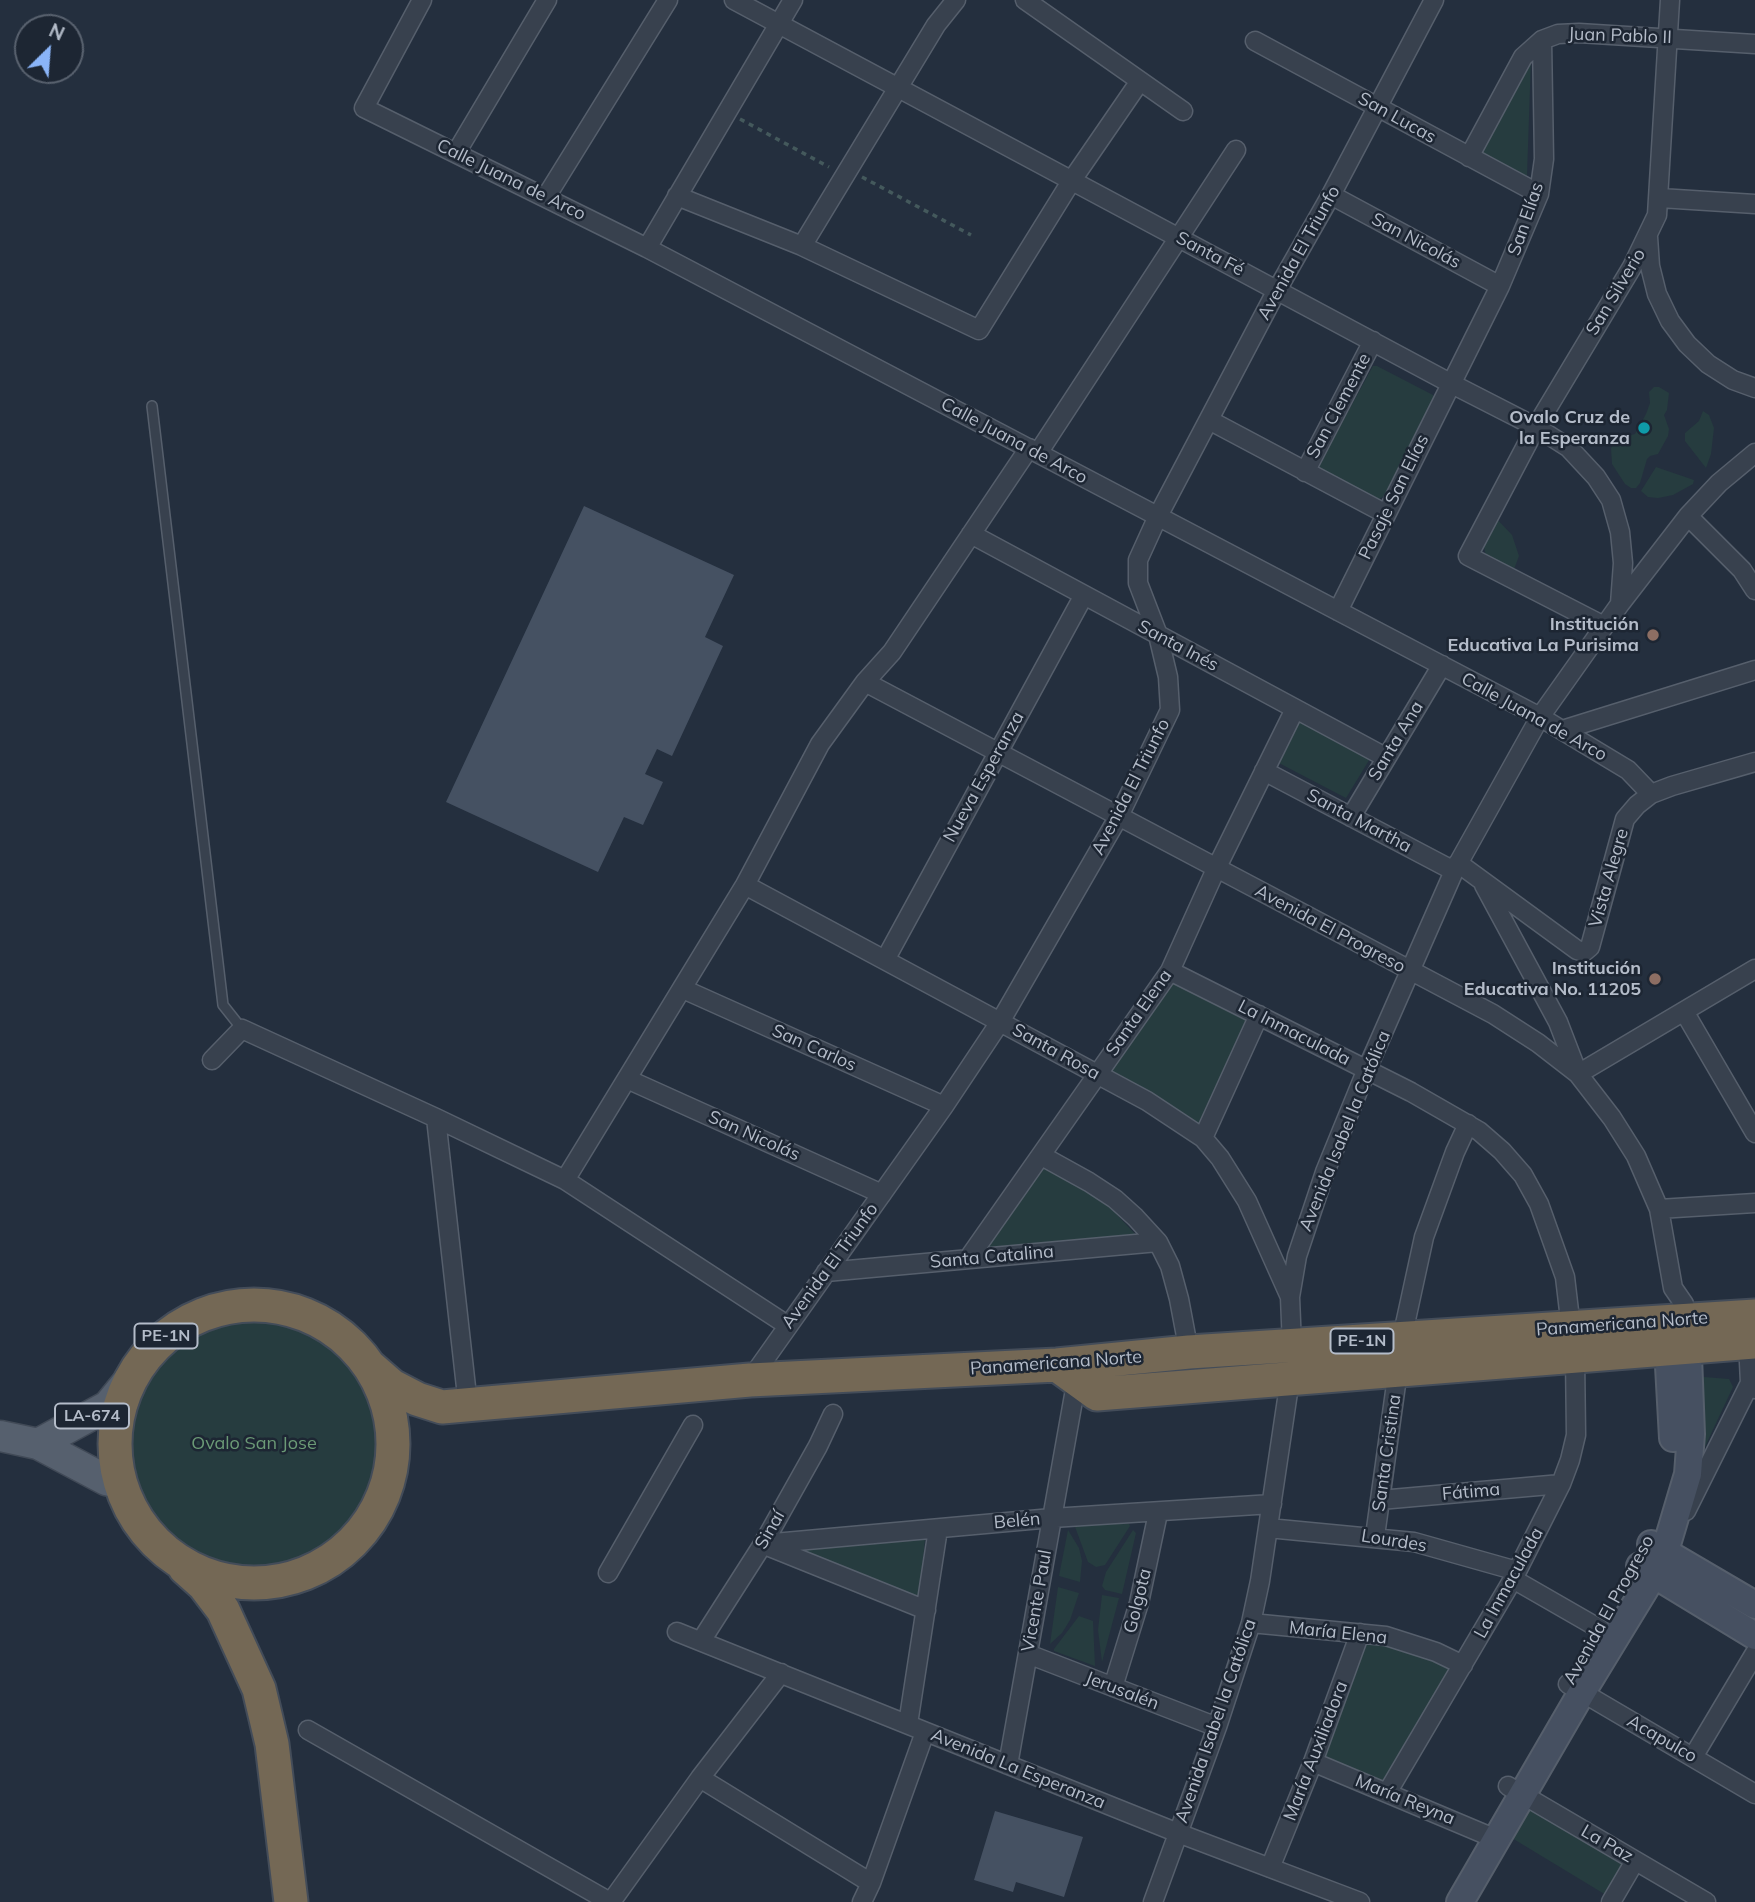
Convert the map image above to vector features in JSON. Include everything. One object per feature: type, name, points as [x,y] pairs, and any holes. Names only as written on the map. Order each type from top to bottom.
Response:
[{"type":"highway","name":"PE-1N","points":[[155,1541],[174,1557],[197,1570],[221,1579],[246,1582],[297,1576],[342,1552],[360,1534],[375,1513],[386,1489],[393,1439],[390,1413],[381,1389],[369,1366],[352,1346],[321,1324],[286,1309],[261,1305],[236,1306],[211,1312],[187,1322],[157,1344],[134,1374],[117,1416],[116,1461],[128,1504],[155,1541],[204,1585],[223,1610],[259,1689],[272,1744],[292,1902]]},
{"type":"highway","name":"Panamericana Norte","points":[[369,1366],[392,1387],[442,1407],[750,1380],[1058,1365],[1189,1352],[1292,1346],[1400,1354],[1678,1334],[1753,1333]]},
{"type":"highway","name":"Panamericana Norte","points":[[1086,1394],[1290,1379],[1400,1354]]},
{"type":"highway","points":[[1058,1365],[1086,1394]]},
{"type":"main road","name":"Avenida El Progreso","points":[[1460,1902],[1489,1836],[1651,1559],[1672,1454],[1678,1334]]},
{"type":"main road","name":"LA-674","points":[[38,1444],[108,1406],[134,1374]]},
{"type":"main road","name":"LA-674","points":[[0,1436],[38,1444],[106,1480],[120,1483]]},
{"type":"main road","name":"Avenida El Progreso","points":[[1575,1688],[1600,1629],[1651,1559]]},
{"type":"main road","points":[[1651,1559],[1755,1605]]},
{"type":"main road","points":[[1651,1559],[1755,1636]]},
{"type":"main road","name":"Avenida El Progreso","points":[[1441,1902],[1489,1836]]},
{"type":"street","name":"Calle Juana de Arco","points":[[422,0],[365,108],[647,248],[1540,717],[1628,770],[1651,794]]},
{"type":"street","points":[[456,153],[547,0]]},
{"type":"street","points":[[546,197],[668,0]]},
{"type":"street","name":"Santa Fé","points":[[734,0],[1536,427],[1569,449],[1595,477],[1611,500],[1620,532],[1622,552],[1620,604]]},
{"type":"street","points":[[647,248],[793,0]]},
{"type":"street","points":[[802,246],[936,25],[956,0]]},
{"type":"street","points":[[1025,0],[1183,111]]},
{"type":"street","name":"Avenida El Triunfo","points":[[750,1380],[944,1106],[1000,1021],[1119,816],[1170,710],[1168,677],[1158,635],[1138,583],[1138,560],[1158,516],[1277,290],[1331,195],[1434,0]]},
{"type":"street","name":"San Silverio","points":[[1604,626],[1468,556],[1536,427],[1648,237],[1657,215],[1670,0]]},
{"type":"street","name":"Juan Pablo II","points":[[1469,158],[1523,57],[1542,40],[1559,34],[1579,33],[1755,44]]},
{"type":"street","name":"San Elías","points":[[1450,383],[1500,286],[1539,194],[1544,159],[1542,40]]},
{"type":"street","name":"San Lucas","points":[[1255,41],[1539,194]]},
{"type":"street","points":[[677,196],[802,246],[979,330],[1072,180],[1140,81]]},
{"type":"street","points":[[565,1180],[745,885],[820,744],[865,682],[892,652],[971,534],[1034,450],[1236,150]]},
{"type":"street","name":"San Nicolás","points":[[1331,195],[1500,286]]},
{"type":"street","points":[[1660,198],[1755,204]]},
{"type":"street","points":[[1648,237],[1650,266],[1657,294],[1670,321],[1687,344],[1708,364],[1733,380],[1755,388]]},
{"type":"street","name":"San Clemente","points":[[1305,472],[1373,341]]},
{"type":"street","name":"Pasaje San Elías","points":[[1338,611],[1450,383]]},
{"type":"street","points":[[1209,420],[1386,514]]},
{"type":"street","name":"Avenida Isabel la Católica","points":[[1153,1902],[1217,1727],[1251,1623],[1290,1379],[1290,1297],[1297,1256],[1308,1216],[1367,1069],[1456,867],[1540,717],[1620,604],[1688,516],[1719,483],[1753,458]]},
{"type":"street","points":[[1688,516],[1742,570],[1755,590]]},
{"type":"street","name":"Santa Inés","points":[[971,534],[1385,757]]},
{"type":"street","name":"Nueva Esperanza","points":[[884,960],[1084,595]]},
{"type":"street","name":"Santa Ana","points":[[1351,817],[1442,665]]},
{"type":"street","points":[[1562,730],[1755,670]]},
{"type":"street","name":"Avenida El Progreso","points":[[865,682],[1493,1014],[1538,1043],[1578,1074],[1612,1118],[1636,1156],[1659,1209],[1673,1288],[1684,1304],[1678,1334]]},
{"type":"street","name":"Santa Elena","points":[[968,1259],[1170,971],[1216,869],[1295,709]]},
{"type":"street","name":"Vista Alegre","points":[[1584,952],[1590,947],[1625,819],[1637,804],[1651,794],[1672,786],[1755,762]]},
{"type":"street","name":"Santa Martha","points":[[1264,771],[1351,817],[1456,867],[1482,882],[1577,950],[1584,952]]},
{"type":"street","points":[[1482,882],[1558,1022],[1578,1074],[1755,970]]},
{"type":"street","name":"Santa Rosa","points":[[745,885],[1147,1101],[1203,1138],[1220,1158],[1247,1200],[1290,1297]]},
{"type":"street","name":"La Inmaculada","points":[[1170,971],[1367,1069],[1468,1124],[1502,1151],[1523,1175],[1539,1204],[1564,1276],[1573,1342],[1576,1435],[1561,1484],[1515,1575],[1387,1793]]},
{"type":"street","name":"San Carlos","points":[[683,989],[944,1106]]},
{"type":"street","points":[[1685,1013],[1755,1133]]},
{"type":"street","points":[[1203,1138],[1259,1015]]},
{"type":"street","points":[[212,1060],[242,1029],[436,1118],[565,1180],[787,1325]]},
{"type":"street","name":"San Nicolás","points":[[627,1079],[882,1194]]},
{"type":"street","points":[[436,1118],[468,1405]]},
{"type":"street","name":"Santa Cristina","points":[[1375,1536],[1400,1354],[1424,1237],[1468,1124]]},
{"type":"street","points":[[1042,1156],[1115,1199],[1158,1242],[1170,1266],[1180,1299],[1189,1352]]},
{"type":"street","points":[[1659,1209],[1755,1203]]},
{"type":"street","name":"Santa Catalina","points":[[826,1272],[1158,1242]]},
{"type":"street","points":[[1752,1386],[1753,1333]]},
{"type":"street","name":"Avenida El Progreso","points":[[1651,1559],[1752,1386]]},
{"type":"street","name":"Vicente Paul","points":[[1008,1765],[1052,1518],[1086,1394]]},
{"type":"street","name":"Sinaí","points":[[701,1642],[762,1544],[818,1446],[833,1414]]},
{"type":"street","points":[[608,1573],[693,1425]]},
{"type":"street","name":"Fátima","points":[[1380,1500],[1561,1484]]},
{"type":"street","name":"Belén","points":[[762,1544],[1052,1518],[1272,1504]]},
{"type":"street","name":"Golgota","points":[[1113,1687],[1139,1603],[1158,1513]]},
{"type":"street","name":"Lourdes","points":[[1268,1528],[1375,1536],[1414,1542],[1515,1575],[1600,1629]]},
{"type":"street","points":[[908,1724],[938,1529]]},
{"type":"street","points":[[762,1544],[926,1610]]},
{"type":"street","name":"María Elena","points":[[1251,1623],[1386,1636],[1463,1664]]},
{"type":"street","name":"Avenida La Esperanza","points":[[677,1632],[1178,1833],[1360,1902]]},
{"type":"street","name":"María Auxiliadora","points":[[1270,1868],[1313,1762],[1360,1633]]},
{"type":"street","points":[[1693,1757],[1755,1653]]},
{"type":"street","name":"Jerusalén","points":[[1028,1654],[1217,1727]]},
{"type":"street","points":[[308,1730],[610,1902],[700,1778],[781,1674]]},
{"type":"street","name":"Acapulco","points":[[1575,1688],[1755,1794]]},
{"type":"street","points":[[862,1902],[925,1732]]},
{"type":"street","name":"María Reyna","points":[[1313,1762],[1489,1836]]},
{"type":"street","points":[[700,1778],[871,1883]]},
{"type":"street","name":"La Paz","points":[[1515,1790],[1706,1902]]},
{"type":"street","points":[[1611,1902],[1635,1861]]},
{"type":"lane","points":[[152,405],[223,1004],[242,1029]]},
{"type":"path","points":[[726,112],[971,235]]},
{"type":"green space","points":[[1531,58],[1527,176],[1523,178],[1479,154]]},
{"type":"green space","points":[[1373,366],[1433,395],[1434,399],[1386,495],[1379,499],[1321,470],[1319,465]]},
{"type":"green space","points":[[1654,387],[1669,393],[1664,415],[1669,429],[1668,436],[1658,454],[1647,459],[1640,483],[1636,488],[1631,488],[1625,484],[1612,464],[1611,448],[1619,438],[1635,434],[1650,403],[1649,392]]},
{"type":"green space","points":[[1703,411],[1709,415],[1714,428],[1711,454],[1706,468],[1685,441],[1685,433],[1699,421]]},
{"type":"green space","points":[[1656,467],[1694,480],[1693,484],[1673,495],[1648,497],[1641,491]]},
{"type":"green space","points":[[1494,516],[1512,535],[1519,556],[1513,572],[1486,556],[1482,538]]},
{"type":"green space","points":[[1296,717],[1371,757],[1346,798],[1275,761]]},
{"type":"green space","points":[[1168,977],[1251,1018],[1202,1129],[1107,1070]]},
{"type":"green space","points":[[1043,1167],[1103,1200],[1137,1236],[983,1252]]},
{"type":"green space","name":"Ovalo San Jose","points":[[254,1313],[280,1315],[304,1323],[327,1335],[347,1351],[363,1371],[375,1394],[383,1418],[383,1470],[375,1494],[363,1517],[347,1537],[327,1553],[304,1565],[280,1573],[254,1575],[228,1573],[204,1565],[181,1553],[161,1537],[145,1517],[133,1494],[125,1470],[123,1444],[125,1418],[133,1394],[145,1371],[161,1351],[181,1335],[204,1323],[228,1315]]},
{"type":"green space","points":[[1704,1377],[1729,1379],[1733,1387],[1694,1470],[1699,1382]]},
{"type":"green space","points":[[1074,1524],[1130,1526],[1105,1565],[1096,1567],[1088,1562]]},
{"type":"green space","points":[[1068,1530],[1079,1548],[1082,1561],[1080,1582],[1059,1576]]},
{"type":"green space","points":[[1133,1530],[1136,1533],[1122,1594],[1105,1590],[1102,1586],[1106,1572]]},
{"type":"green space","points":[[925,1539],[919,1600],[793,1547]]},
{"type":"green space","points":[[1058,1587],[1079,1593],[1070,1620],[1062,1633],[1050,1644]]},
{"type":"green space","points":[[1102,1595],[1119,1598],[1102,1662],[1098,1630]]},
{"type":"green space","points":[[1079,1616],[1093,1621],[1095,1666],[1054,1651]]},
{"type":"green space","points":[[1363,1640],[1410,1649],[1454,1668],[1384,1786],[1319,1760],[1341,1711]]},
{"type":"green space","points":[[1519,1798],[1624,1862],[1606,1895],[1502,1832]]},
{"type":"building","points":[[584,506],[734,575],[705,637],[723,646],[672,756],[657,749],[645,774],[663,782],[643,825],[624,817],[598,872],[446,802]]},
{"type":"building","points":[[995,1811],[1083,1837],[1064,1897],[1016,1882],[1013,1892],[974,1880]]},
{"type":"place","name":"Ovalo Cruz de la Esperanza","points":[[1644,428]]},
{"type":"place","name":"Institución Educativa La Purisima","points":[[1653,635]]},
{"type":"place","name":"Institución Educativa No. 11205","points":[[1655,979]]}]
